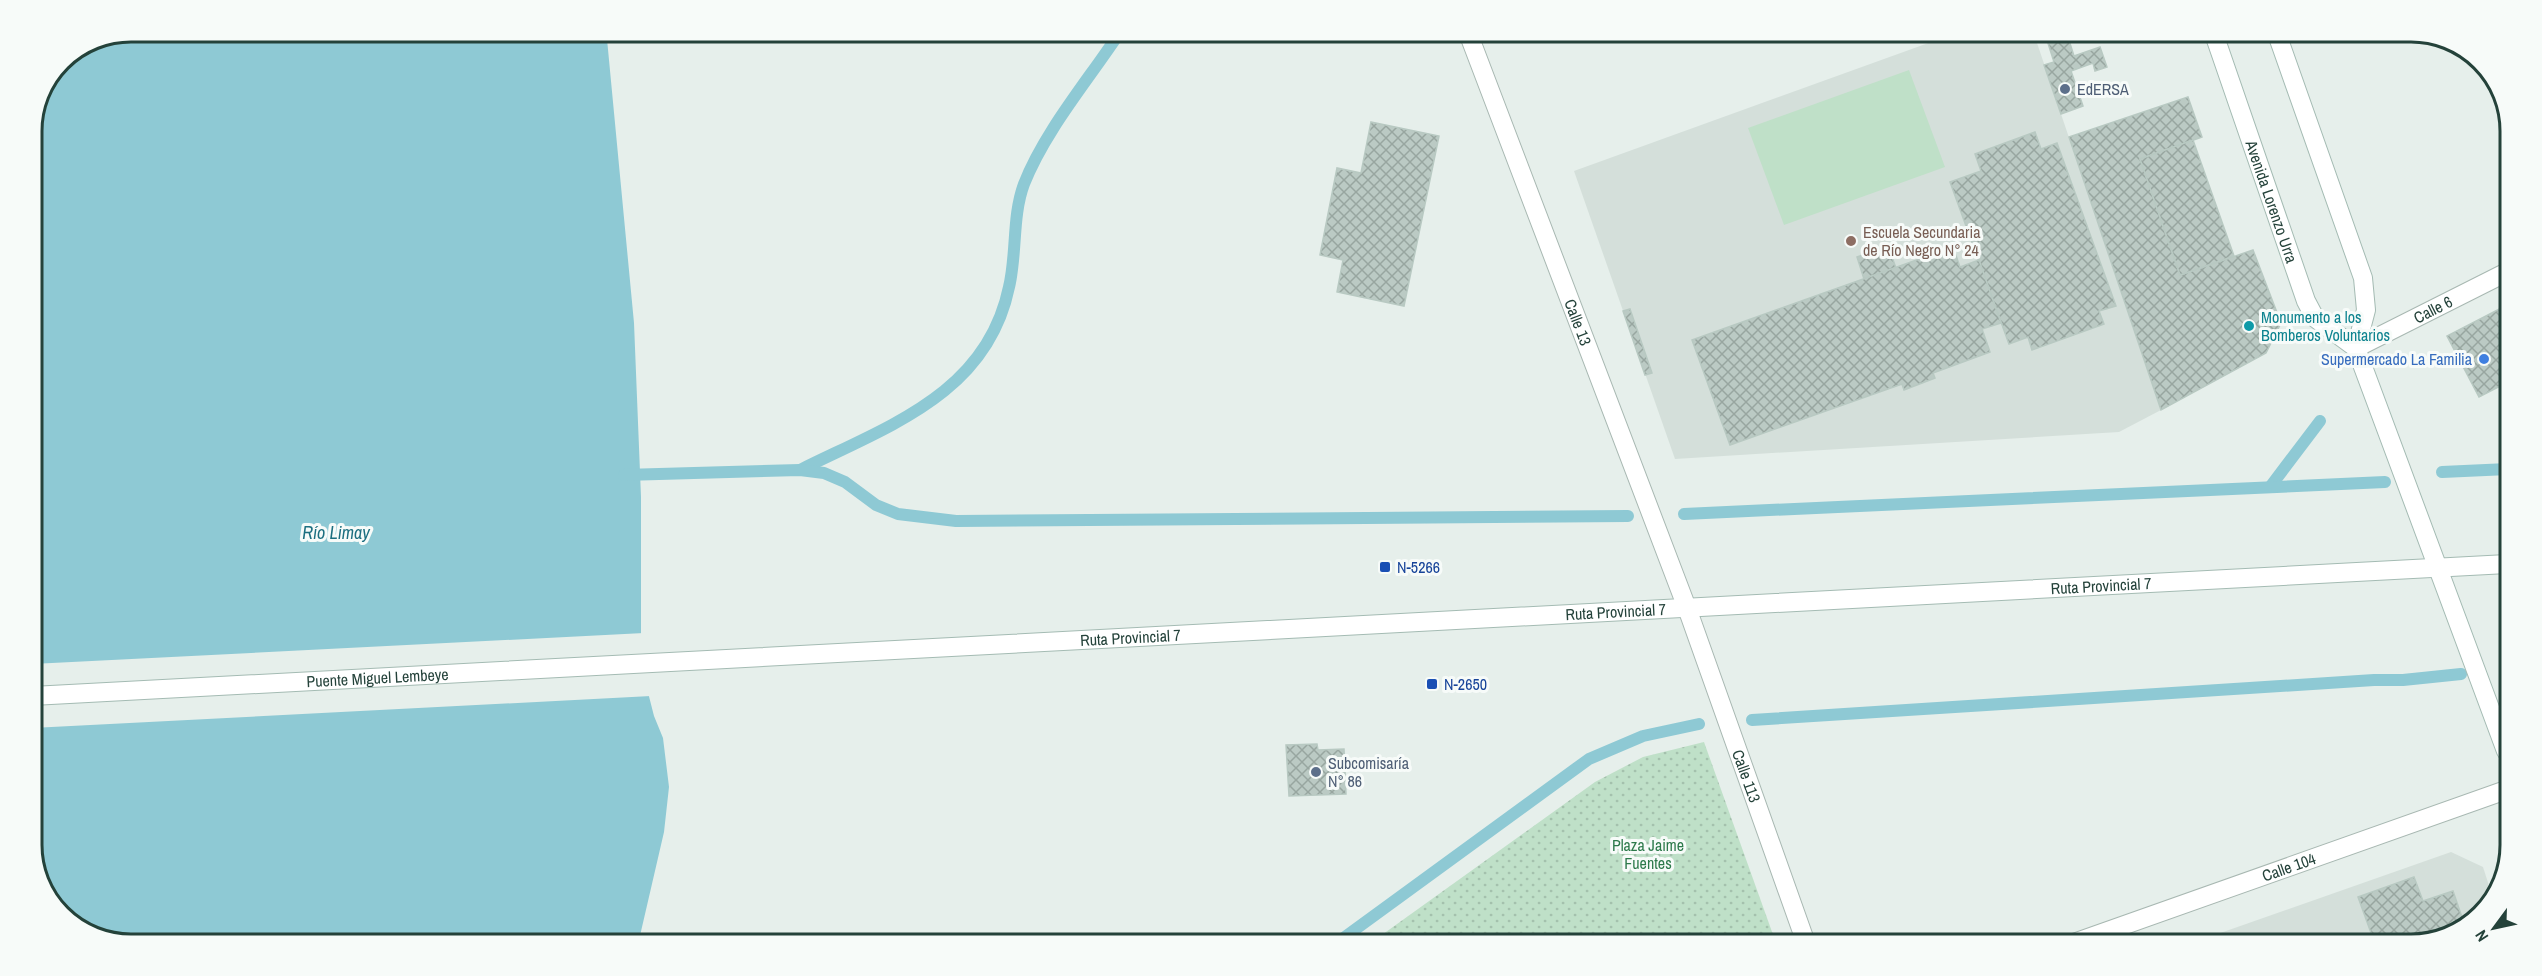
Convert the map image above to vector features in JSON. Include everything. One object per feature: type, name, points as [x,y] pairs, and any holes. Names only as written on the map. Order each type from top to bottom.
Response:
[{"type":"street","name":"Calle 13","points":[[1472,42],[1686,608]]},
{"type":"street","name":"Avenida Lorenzo Urra","points":[[2217,42],[2306,301],[2323,325],[2356,348]]},
{"type":"street","points":[[2280,42],[2363,279],[2366,310],[2356,348],[2500,735]]},
{"type":"street","name":"Calle 6","points":[[2356,348],[2500,276]]},
{"type":"street","name":"Ruta Provincial 7","points":[[725,660],[2500,564]]},
{"type":"street","name":"Calle 113","points":[[1686,608],[1803,934]]},
{"type":"street","name":"Puente Miguel Lembeye","points":[[42,695],[725,660]]},
{"type":"street","name":"Calle 104","points":[[2099,934],[2500,792]]},
{"type":"shaded area","name":"Escuela Secundaria de Río Negro N° 24","points":[[1931,42],[2037,42],[2161,410],[2119,432],[1675,459],[1574,171]]},
{"type":"shaded area","points":[[2451,852],[2483,867],[2489,887],[2483,898],[2464,898],[2464,917],[2439,929],[2411,934],[2217,934]]},
{"type":"green space","points":[[1909,70],[1945,167],[1784,225],[1748,128]]},
{"type":"green space","name":"Plaza Jaime Fuentes","points":[[1704,742],[1773,934],[1383,934],[1595,782],[1643,757]]},
{"type":"water","name":"Río Limay","points":[[131,42],[607,42],[634,323],[641,497],[641,665],[654,716],[663,738],[669,787],[664,832],[640,934],[131,934],[114,932],[92,925],[72,912],[60,899],[49,879],[42,851],[42,131],[49,97],[57,82],[68,68],[82,57],[97,49]]},
{"type":"pier","points":[[644,633],[644,665],[651,696],[42,727],[42,663]]},
{"type":"building","name":"EdERSA","points":[[2048,42],[2070,42],[2074,56],[2100,47],[2107,67],[2095,71],[2093,63],[2071,71],[2083,106],[2061,114],[2044,65],[2054,62]]},
{"type":"building","points":[[2188,97],[2202,137],[2140,159],[2180,275],[2253,250],[2281,323],[2266,353],[2161,410],[2069,137]]},
{"type":"building","points":[[1371,122],[1439,136],[1404,306],[1337,292],[1343,260],[1320,255],[1337,168],[1361,173]]},
{"type":"building","points":[[2035,132],[2041,149],[2057,143],[2116,306],[2099,311],[2104,324],[2032,350],[2028,337],[2009,344],[1950,182],[1981,171],[1975,154]]},
{"type":"building","points":[[2193,140],[2234,256],[2180,275],[2140,159]]},
{"type":"building","points":[[1888,246],[1896,268],[1864,279],[1857,257]]},
{"type":"building","points":[[1953,247],[1960,267],[1979,260],[2001,323],[1982,329],[1990,352],[1933,373],[1935,378],[1904,390],[1902,384],[1730,445],[1692,340]]},
{"type":"building","points":[[1630,309],[1652,373],[1645,375],[1623,311]]},
{"type":"building","name":"Supermercado La Familia","points":[[2500,309],[2500,386],[2479,397],[2447,336]]},
{"type":"building","name":"Subcomisaría N° 86","points":[[1317,744],[1318,750],[1344,749],[1346,794],[1289,796],[1286,745]]},
{"type":"building","points":[[2414,877],[2423,901],[2453,891],[2462,918],[2455,922],[2428,932],[2371,934],[2358,897]]},
{"type":"waterway","points":[[800,470],[867,438],[929,402],[956,380],[979,355],[997,324],[1009,287],[1020,196],[1032,165],[1066,109],[1113,42]]},
{"type":"waterway","points":[[2270,487],[2320,421]]},
{"type":"waterway","points":[[2442,472],[2500,469]]},
{"type":"waterway","points":[[624,475],[800,470],[824,473],[845,482],[876,505],[898,514],[956,521],[1628,516]]},
{"type":"waterway","points":[[1684,514],[2385,482]]},
{"type":"waterway","points":[[1752,720],[2403,680],[2461,674]]},
{"type":"waterway","points":[[1349,934],[1589,759],[1643,736],[1699,724]]},
{"type":"place","name":"EdERSA","points":[[2065,89]]},
{"type":"place","name":"Escuela Secundaria de Río Negro N° 24","points":[[1851,241]]},
{"type":"place","name":"Monumento a los Bomberos Voluntarios","points":[[2249,326]]},
{"type":"place","name":"Supermercado La Familia","points":[[2484,359]]},
{"type":"place","name":"N-5266","points":[[1385,567]]},
{"type":"place","name":"N-2650","points":[[1432,684]]},
{"type":"place","name":"Subcomisaría N° 86","points":[[1316,772]]}]
